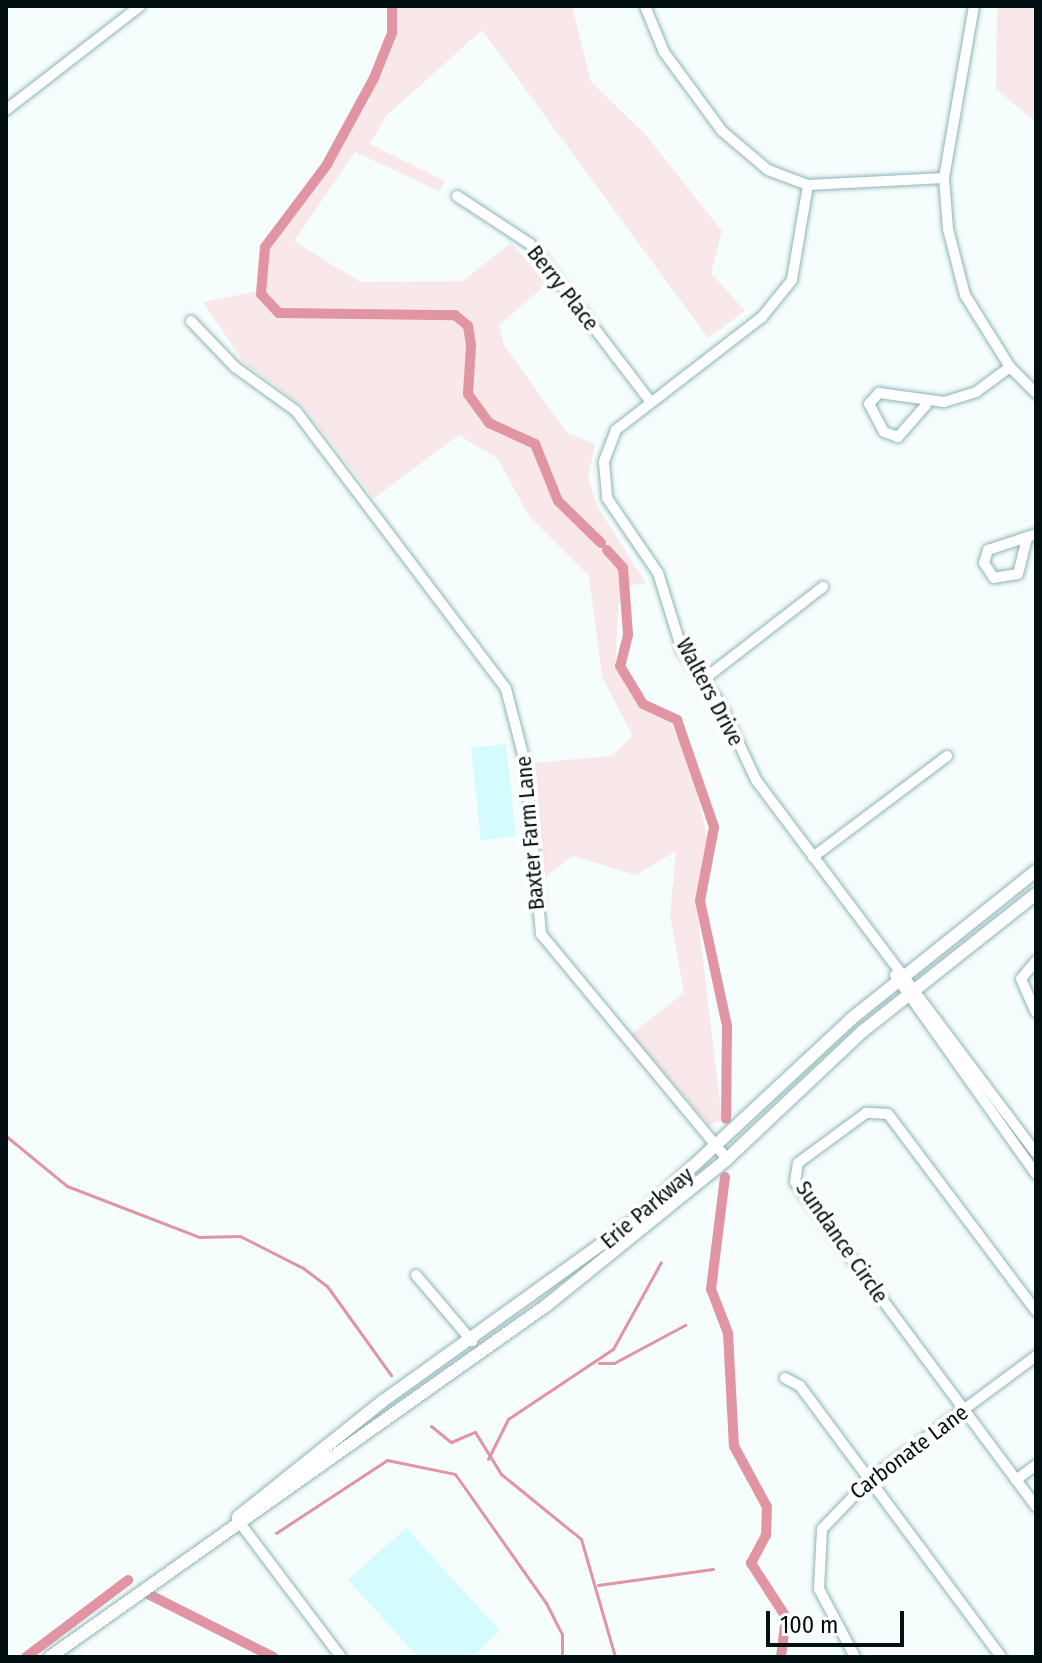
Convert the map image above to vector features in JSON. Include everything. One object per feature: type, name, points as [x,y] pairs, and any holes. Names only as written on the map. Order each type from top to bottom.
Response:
[{"type":"main road","name":"Erie Parkway","points":[[237,1519],[324,1445],[624,1229],[717,1147],[899,975],[1036,871]]},
{"type":"main road","name":"Erie Parkway","points":[[50,1657],[237,1519],[547,1305],[727,1159],[910,993],[1036,894]]},
{"type":"street","points":[[6,110],[140,6]]},
{"type":"street","points":[[645,6],[664,52],[722,131],[768,170],[808,185],[944,178]]},
{"type":"street","points":[[974,6],[944,178],[965,295],[1010,367],[1036,393]]},
{"type":"street","name":"Walters Drive","points":[[808,185],[802,249],[779,300],[616,430],[604,481],[615,514],[658,573],[682,650],[703,680],[756,780],[910,993]]},
{"type":"street","name":"Berry Place","points":[[457,196],[530,244],[650,401]]},
{"type":"street","name":"Baxter Farm Lane","points":[[191,321],[235,367],[296,411],[506,689],[526,766],[541,934],[727,1159]]},
{"type":"street","points":[[926,405],[898,437],[884,432],[869,404],[879,393],[926,405],[976,392],[1010,367]]},
{"type":"street","points":[[1032,536],[1018,574],[994,578],[984,563],[988,550],[1032,536]]},
{"type":"street","points":[[703,680],[823,587]]},
{"type":"street","points":[[813,857],[947,756]]},
{"type":"street","points":[[1036,961],[1021,979],[1036,1012]]},
{"type":"street","points":[[910,993],[1036,1153]]},
{"type":"street","points":[[910,993],[1036,1174]]},
{"type":"street","name":"Sundance Circle","points":[[964,1410],[795,1182],[798,1163],[866,1113],[888,1114],[1036,1311]]},
{"type":"street","points":[[416,1275],[472,1341]]},
{"type":"street","name":"Carbonate Lane","points":[[855,1657],[826,1614],[818,1557],[822,1529],[869,1480],[1036,1356]]},
{"type":"street","points":[[785,1378],[800,1386],[1001,1657]]},
{"type":"street","points":[[964,1410],[1036,1507]]},
{"type":"street","points":[[1016,1480],[1036,1465]]},
{"type":"street","points":[[237,1519],[341,1657]]},
{"type":"shaded area","points":[[394,6],[572,6],[591,82],[645,134],[722,231],[711,273],[745,311],[708,338],[482,30],[386,116],[370,144],[445,181],[439,191],[355,152],[294,241],[360,282],[463,281],[511,243],[547,284],[499,325],[504,345],[567,433],[595,444],[588,478],[597,506],[646,583],[620,587],[615,666],[640,702],[671,723],[689,762],[708,840],[696,900],[722,1120],[709,1125],[631,1034],[684,993],[670,915],[676,851],[636,875],[573,856],[540,881],[532,763],[611,756],[633,736],[602,677],[589,576],[529,516],[498,459],[459,435],[374,498],[302,405],[244,363],[203,302],[264,290],[265,250],[365,101],[391,40]]},
{"type":"shaded area","points":[[997,6],[1036,6],[1036,122],[996,89]]},
{"type":"shaded area","points":[[506,744],[516,836],[481,840],[471,748]]},
{"type":"shaded area","points":[[406,1528],[500,1631],[472,1657],[418,1657],[348,1580]]},
{"type":"waterway","points":[[392,6],[392,33],[374,78],[326,166],[265,247],[261,294],[279,313],[455,315],[468,326],[471,345],[468,394],[489,423],[535,444],[558,501],[601,543]]},
{"type":"waterway","points":[[607,550],[623,568],[628,635],[620,666],[643,704],[677,720],[714,827],[700,901],[727,1026],[726,1119]]},
{"type":"waterway","points":[[6,1136],[67,1186],[199,1237],[240,1236],[303,1268],[327,1286],[391,1375]]},
{"type":"waterway","points":[[725,1177],[711,1289],[728,1333],[734,1446],[767,1507],[766,1535],[751,1563],[786,1617],[781,1657]]},
{"type":"waterway","points":[[488,1459],[508,1419],[613,1349],[661,1262]]},
{"type":"waterway","points":[[599,1363],[614,1363],[685,1325]]},
{"type":"waterway","points":[[431,1426],[451,1442],[475,1432],[501,1474],[581,1539],[615,1657]]},
{"type":"waterway","points":[[276,1533],[387,1460],[455,1474],[546,1603],[562,1634],[562,1657]]},
{"type":"waterway","points":[[598,1585],[713,1569]]},
{"type":"waterway","points":[[26,1657],[128,1580]]},
{"type":"waterway","points":[[146,1593],[273,1657]]}]
